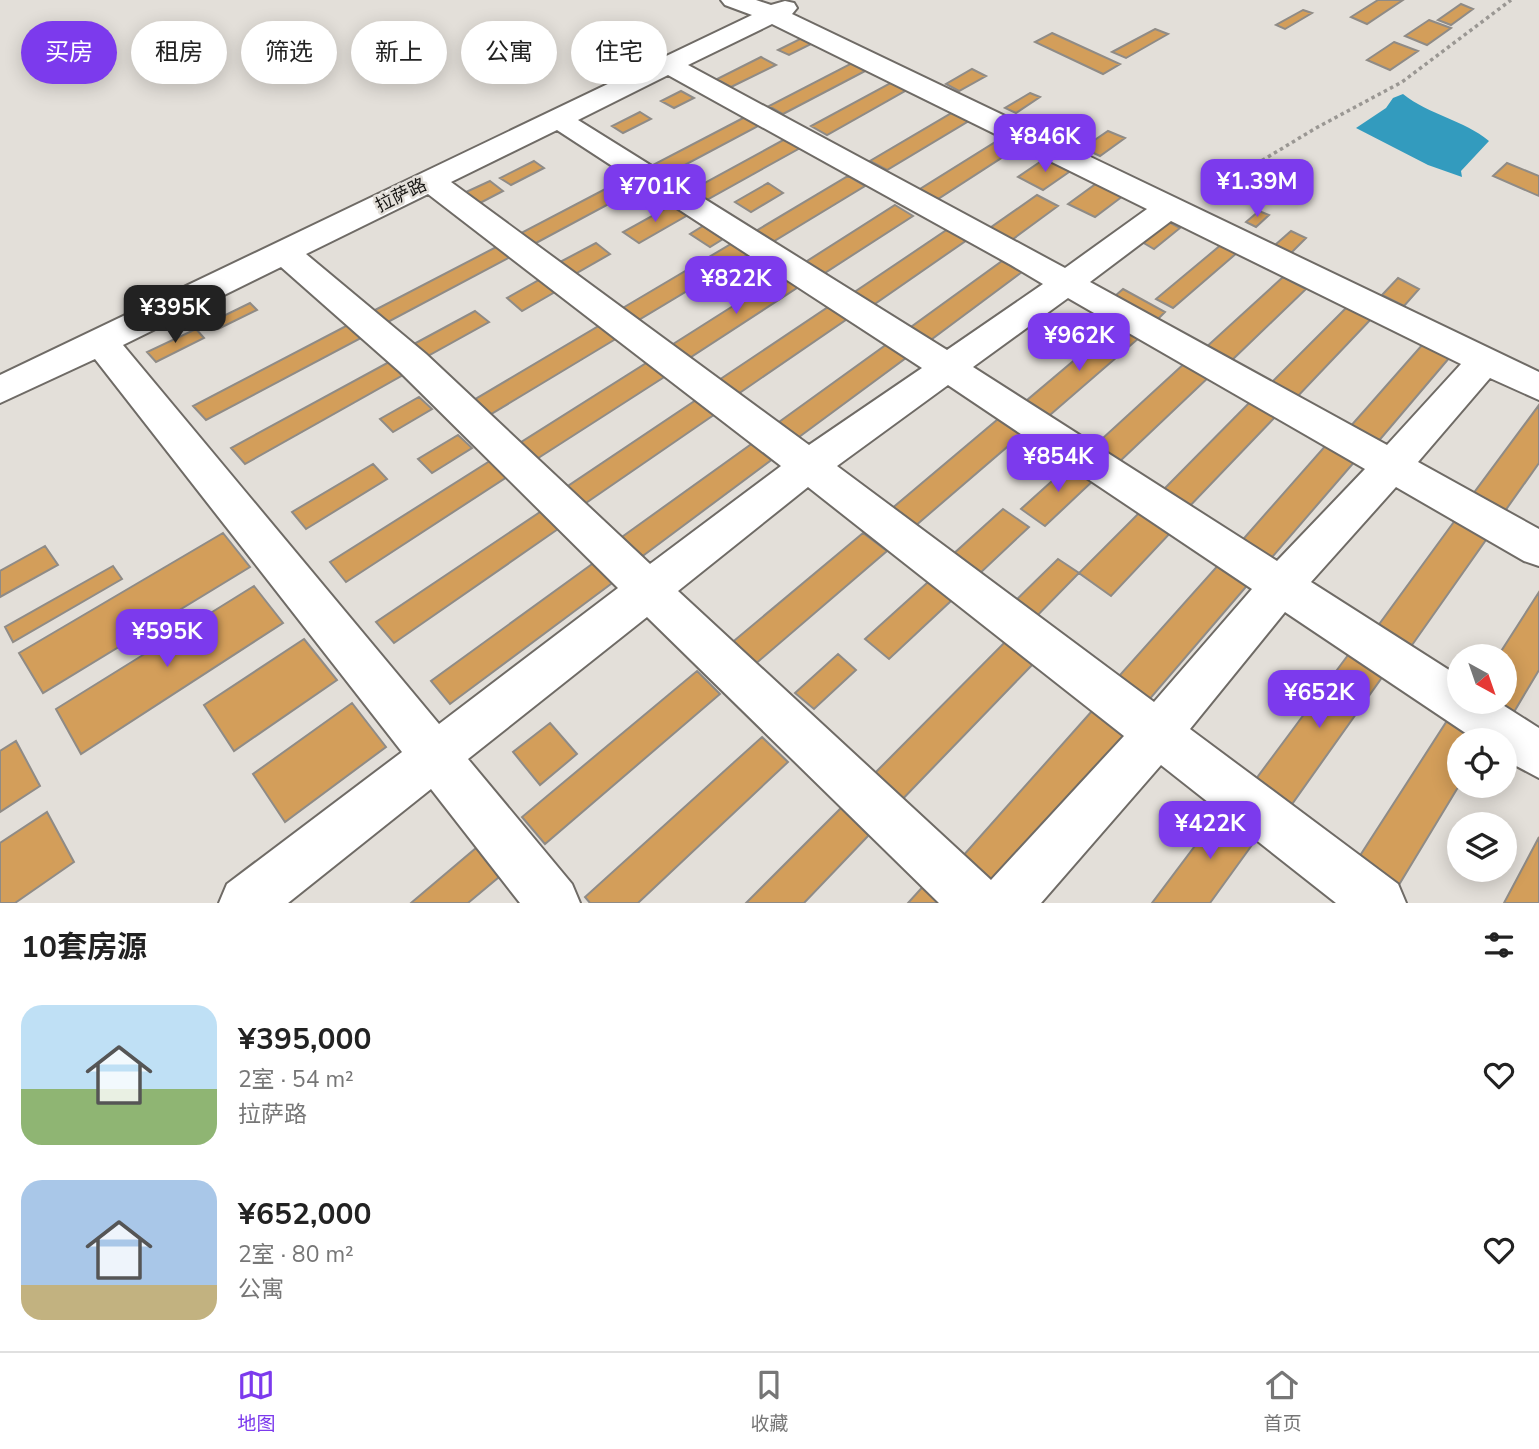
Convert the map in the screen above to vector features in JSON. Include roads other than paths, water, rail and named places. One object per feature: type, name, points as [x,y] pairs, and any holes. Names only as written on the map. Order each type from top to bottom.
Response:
[{"type":"street","points":[[733,0],[772,14],[1539,387]]},
{"type":"street","name":"拉萨路","points":[[0,390],[802,0]]},
{"type":"street","points":[[668,65],[1067,283],[1539,549]]},
{"type":"street","points":[[558,119],[946,367],[1539,755]]},
{"type":"street","points":[[430,181],[1379,903]]},
{"type":"street","points":[[246,903],[808,466],[1172,210]]},
{"type":"street","points":[[284,252],[413,363],[977,903]]},
{"type":"street","points":[[100,341],[552,903]]},
{"type":"street","points":[[1006,903],[1157,733],[1280,587],[1392,466],[1483,360]]},
{"type":"water","points":[[1403,94],[1489,141],[1461,171],[1462,177],[1428,165],[1356,128],[1386,108],[1393,98]]}]
